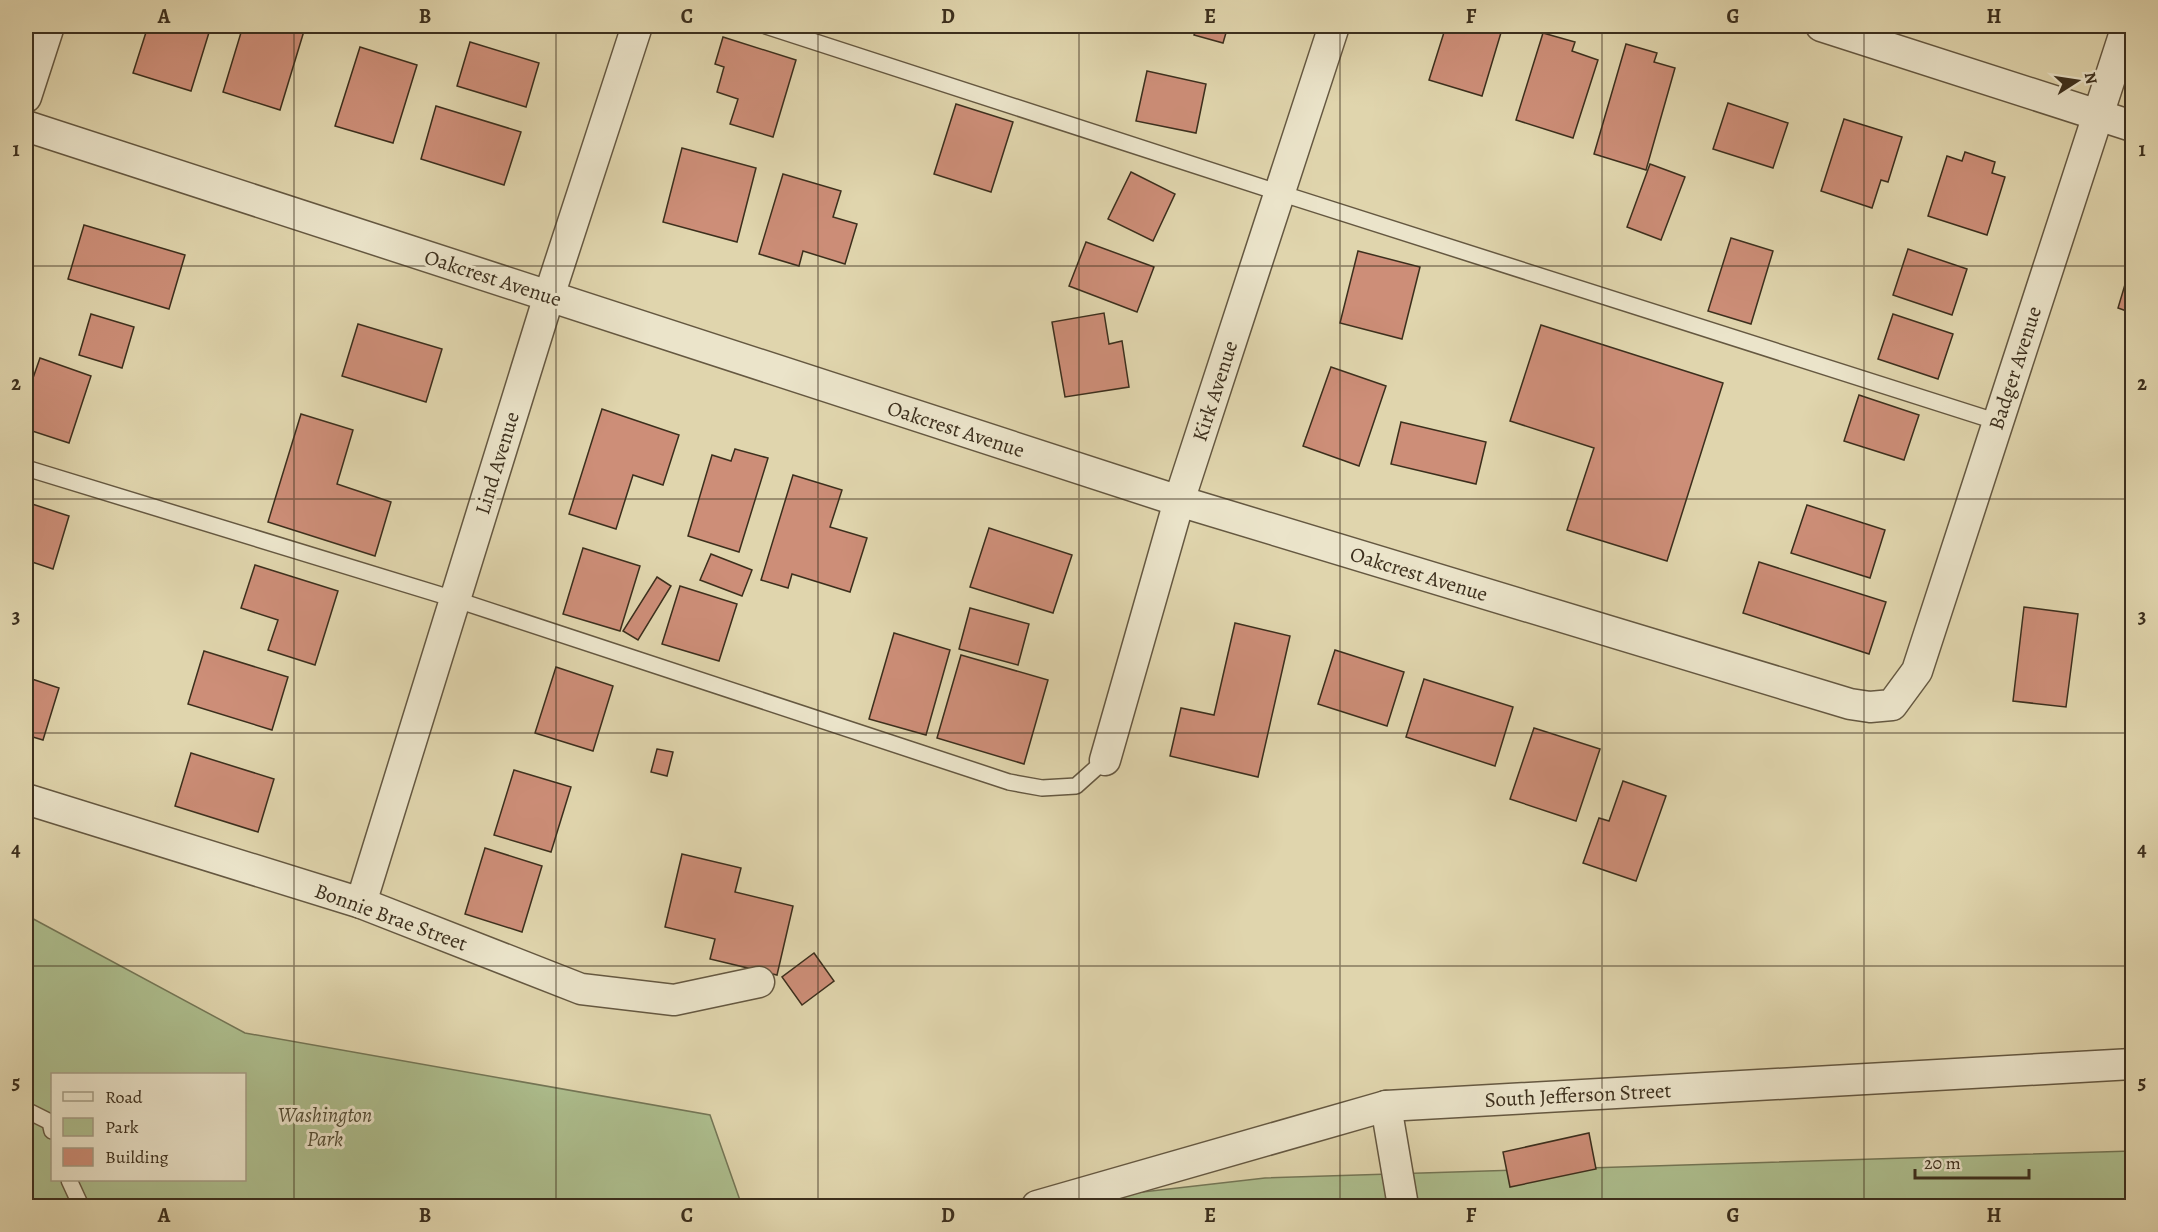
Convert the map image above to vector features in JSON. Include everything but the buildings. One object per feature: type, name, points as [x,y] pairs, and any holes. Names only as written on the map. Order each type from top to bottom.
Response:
[{"type":"street","points":[[26,96],[49,26]]},
{"type":"street","name":"Lind Avenue","points":[[361,903],[549,296],[637,26]]},
{"type":"street","name":"Kirk Avenue","points":[[1105,760],[1179,501],[1334,26]]},
{"type":"street","points":[[1821,26],[2133,126]]},
{"type":"street","name":"Badger Avenue","points":[[1892,705],[1917,670],[2127,26]]},
{"type":"street","name":"Oakcrest Avenue","points":[[26,126],[1179,501],[1850,704],[1870,707],[1892,705]]},
{"type":"street","name":"Bonnie Brae Street","points":[[26,799],[361,903],[582,989],[674,1000],[759,982]]},
{"type":"street","name":"South Jefferson Street","points":[[1036,1206],[1386,1106],[2133,1064]]},
{"type":"street","points":[[1386,1106],[1403,1206]]},
{"type":"lane","points":[[766,26],[1998,422]]},
{"type":"lane","points":[[26,468],[454,599],[1009,782],[1042,788],[1076,786],[1105,760]]},
{"type":"lane","points":[[26,1110],[50,1122],[51,1126]]},
{"type":"lane","points":[[70,1181],[81,1206]]},
{"type":"green space","name":"Washington Park","points":[[26,915],[245,1033],[710,1115],[742,1206],[26,1206]]},
{"type":"green space","points":[[2132,1151],[2132,1206],[1020,1206],[1265,1178]]}]
